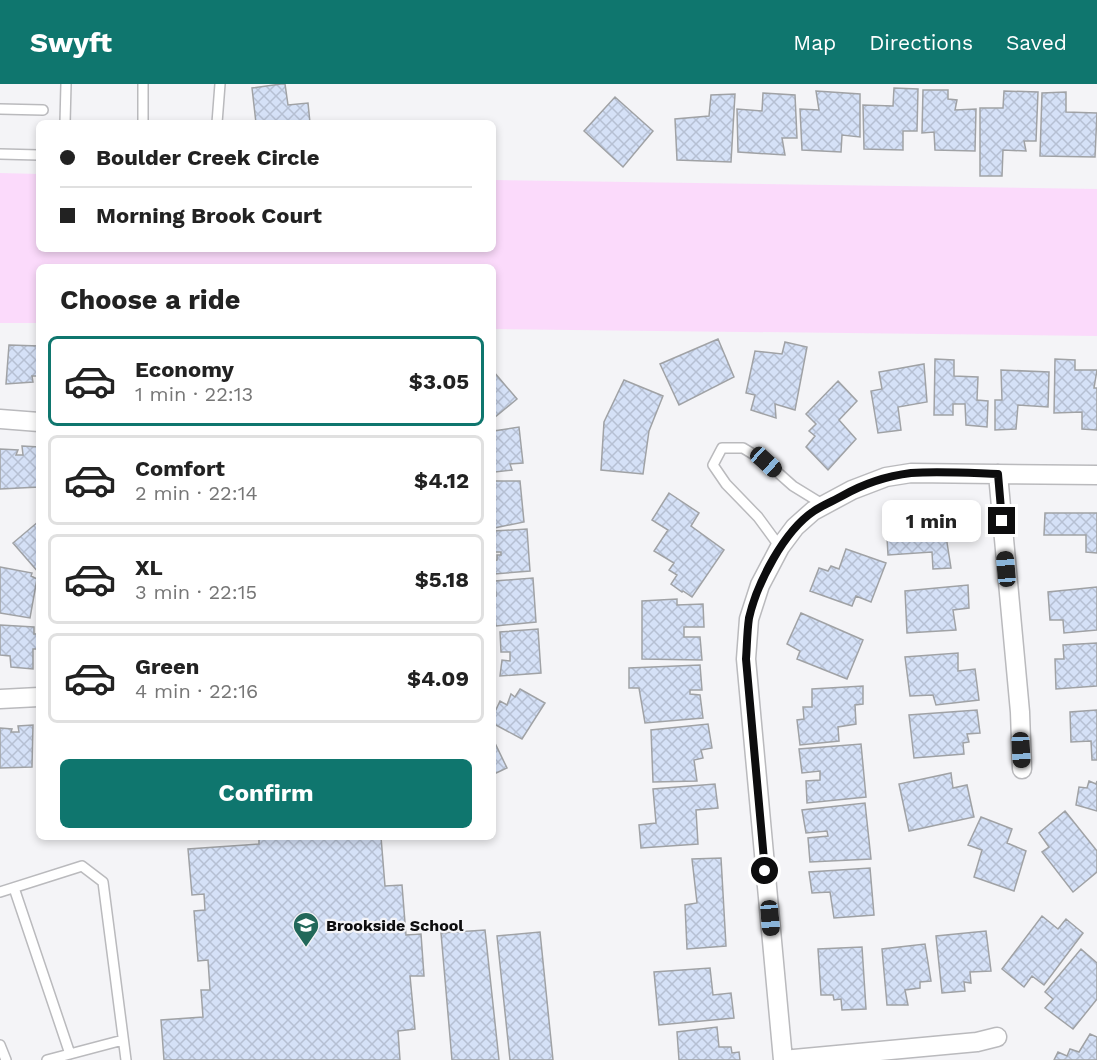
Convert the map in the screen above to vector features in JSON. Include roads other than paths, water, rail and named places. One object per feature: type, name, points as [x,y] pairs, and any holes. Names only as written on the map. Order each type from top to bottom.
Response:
[{"type":"street","points":[[0,419],[36,422]]},
{"type":"street","points":[[998,1037],[977,1042],[783,1060],[746,659],[749,619],[760,585],[780,547],[795,527],[813,511],[864,485],[886,477],[911,473],[1097,475]]},
{"type":"street","points":[[998,474],[1020,712],[1022,769]]},
{"type":"street","points":[[0,699],[36,697]]},
{"type":"lane","points":[[65,120],[66,84]]},
{"type":"lane","points":[[143,84],[143,120]]},
{"type":"lane","points":[[217,120],[220,84]]},
{"type":"lane","points":[[0,109],[43,110]]},
{"type":"lane","points":[[0,154],[36,155]]},
{"type":"lane","points":[[780,547],[758,516],[726,484],[713,465],[722,448],[743,448],[766,462],[793,486],[824,505]]},
{"type":"lane","points":[[0,892],[82,866],[103,882],[126,1060]]},
{"type":"lane","points":[[14,888],[70,1054]]},
{"type":"lane","points":[[47,1060],[123,1040]]},
{"type":"lane","points":[[0,1045],[6,1060]]},
{"type":"place","name":"Brookside School","points":[[306,948]]}]
